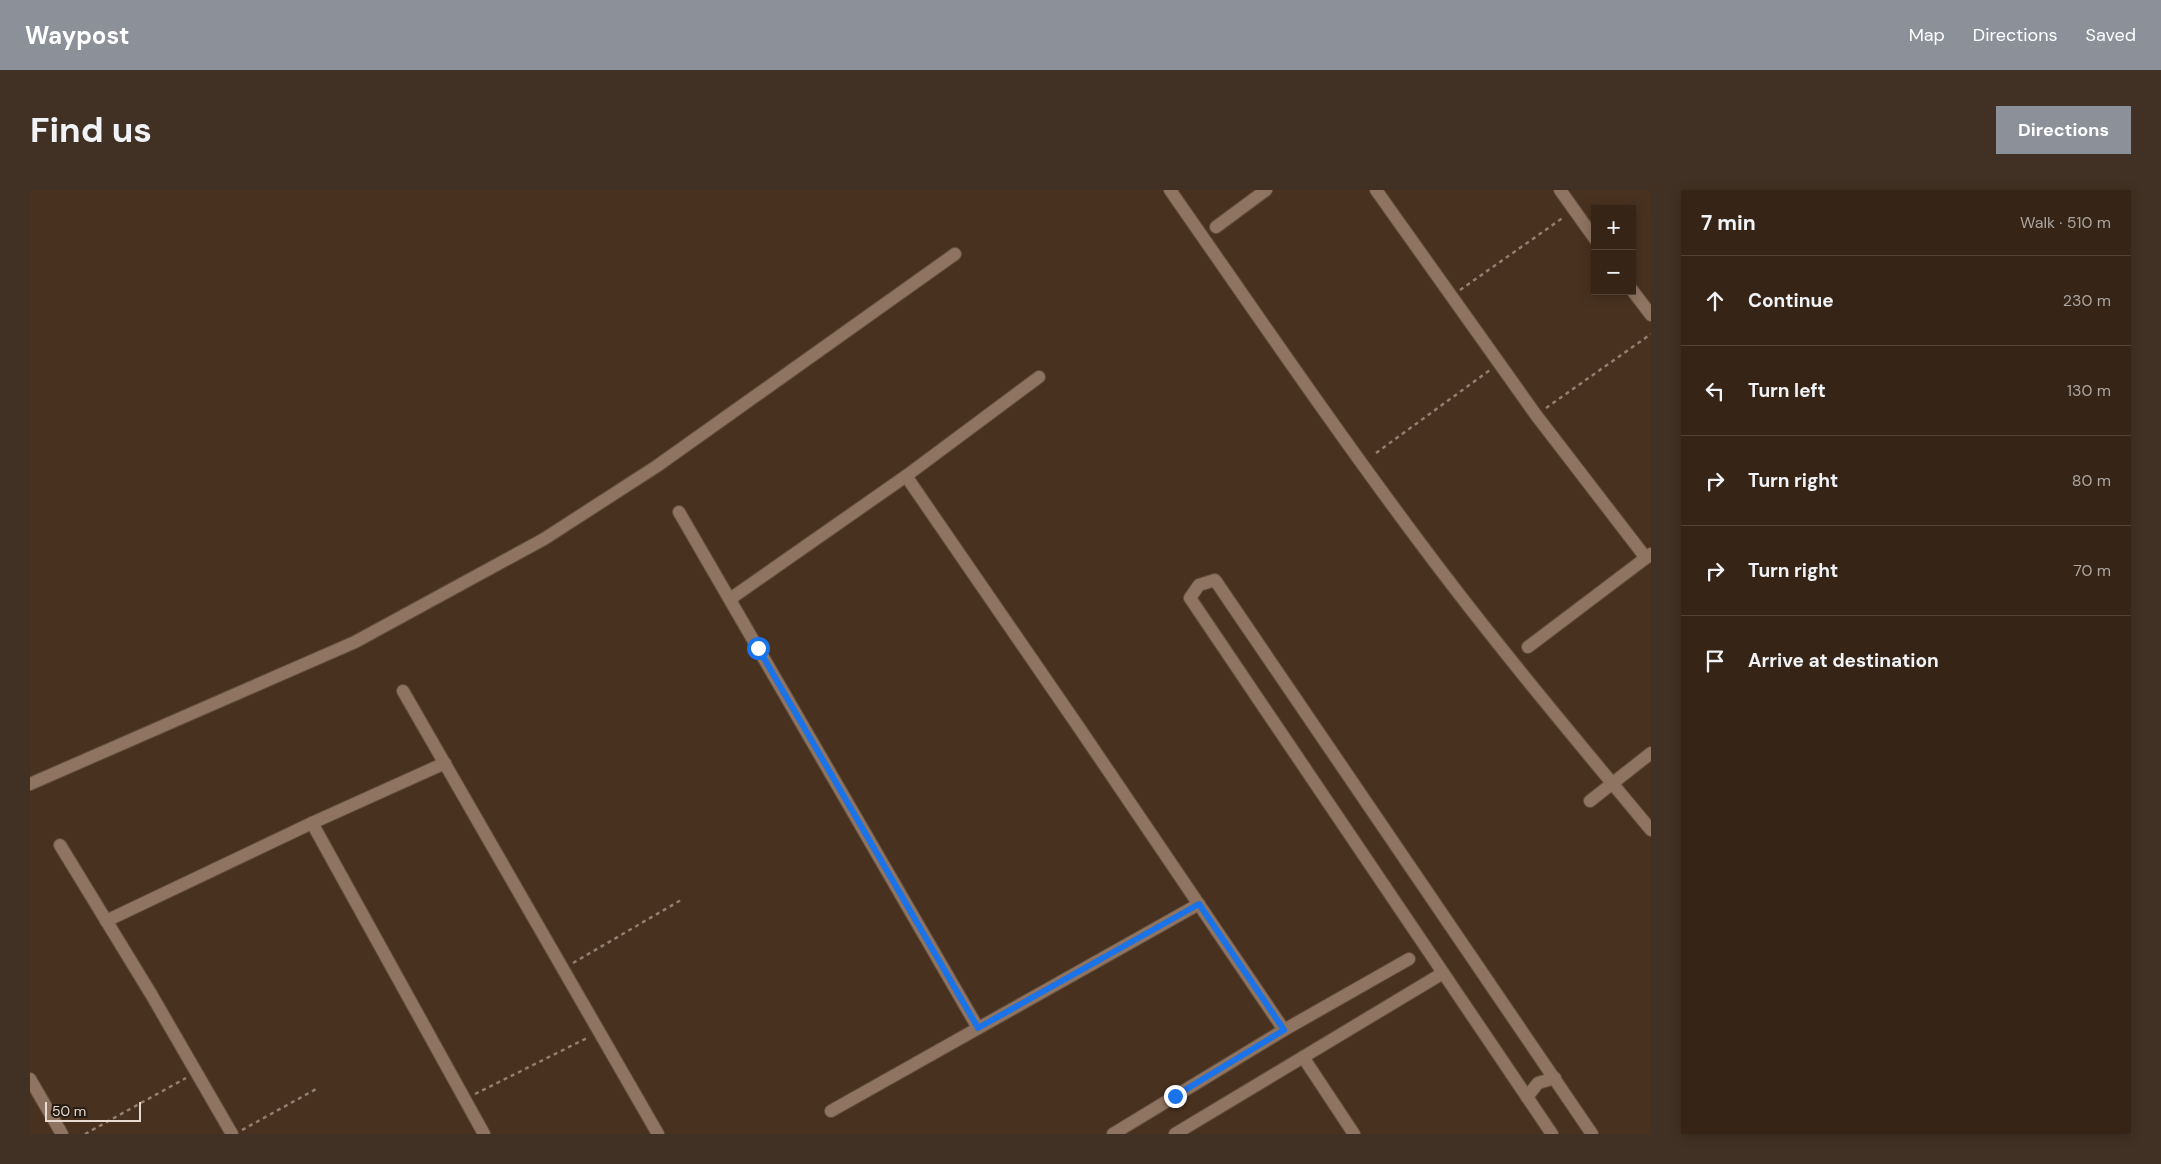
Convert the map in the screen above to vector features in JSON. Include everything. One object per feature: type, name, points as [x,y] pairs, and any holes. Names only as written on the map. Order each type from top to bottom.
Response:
[{"type":"street","points":[[1170,190],[1334,427],[1422,546],[1512,661],[1651,830]]},
{"type":"street","points":[[1216,227],[1266,190]]},
{"type":"street","points":[[1376,190],[1536,414],[1649,556],[1528,647]]},
{"type":"street","points":[[1560,190],[1591,233]]},
{"type":"street","points":[[30,784],[355,642],[544,539],[649,471],[955,254]]},
{"type":"street","points":[[1636,295],[1651,315]]},
{"type":"street","points":[[730,599],[906,476],[1039,377]]},
{"type":"street","points":[[906,476],[1284,1030]]},
{"type":"street","points":[[679,512],[978,1028]]},
{"type":"street","points":[[1552,1134],[1190,598],[1199,585],[1214,580],[1592,1134]]},
{"type":"street","points":[[404,691],[658,1134]]},
{"type":"street","points":[[1590,801],[1651,753]]},
{"type":"street","points":[[106,921],[312,823],[445,763]]},
{"type":"street","points":[[312,823],[484,1134]]},
{"type":"street","points":[[60,845],[234,1134]]},
{"type":"street","points":[[831,1111],[1199,904]]},
{"type":"street","points":[[1113,1134],[1284,1030],[1409,959]]},
{"type":"street","points":[[1175,1134],[1443,973]]},
{"type":"street","points":[[1303,1057],[1354,1134]]},
{"type":"street","points":[[1527,1097],[1538,1083],[1555,1078]]},
{"type":"street","points":[[30,1079],[62,1134]]},
{"type":"path","points":[[1451,296],[1574,210]]},
{"type":"path","points":[[1536,414],[1651,334]]},
{"type":"path","points":[[1376,453],[1499,363]]},
{"type":"path","points":[[563,969],[681,900]]},
{"type":"path","points":[[465,1099],[599,1031]]},
{"type":"path","points":[[85,1134],[196,1072]]},
{"type":"path","points":[[234,1134],[318,1088]]},
{"type":"route","points":[[758,648],[978,1028],[1199,904],[1284,1030],[1175,1096]]}]
